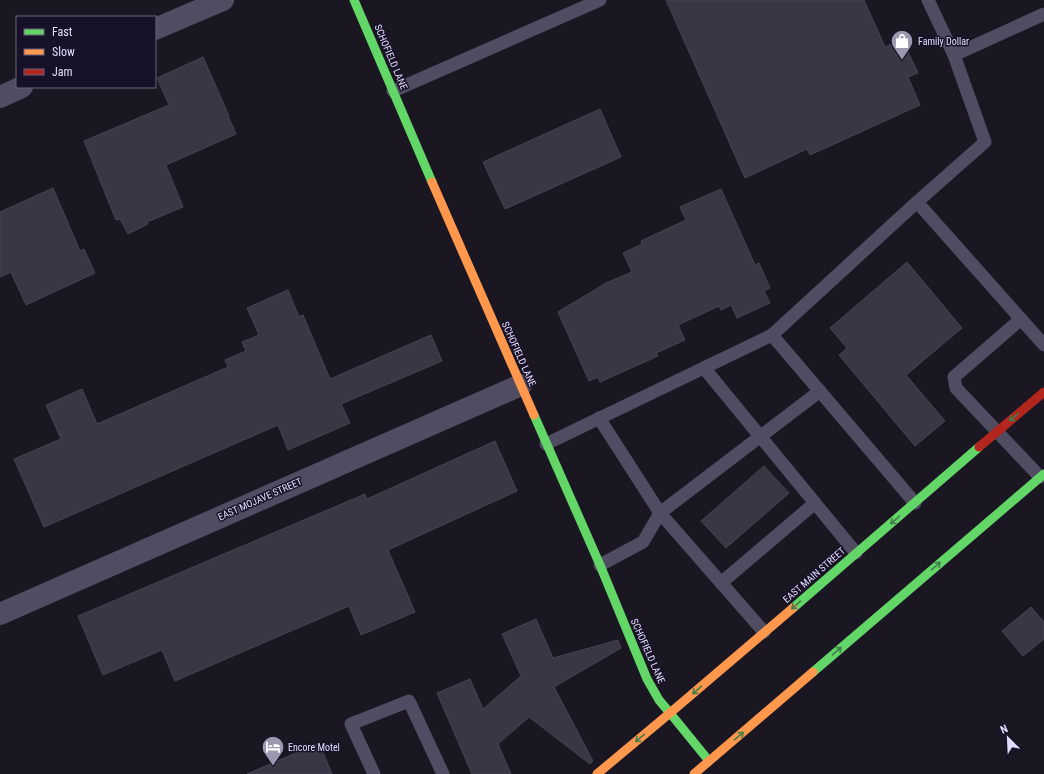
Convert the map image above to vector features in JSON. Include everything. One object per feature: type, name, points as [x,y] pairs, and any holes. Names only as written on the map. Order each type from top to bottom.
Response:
[{"type":"main road","name":"SCHOFIELD LANE","points":[[354,0],[546,444],[600,565],[647,679],[659,700],[709,761]]},
{"type":"main road","name":"EAST MAIN STREET","points":[[597,774],[1044,392]]},
{"type":"main road","points":[[694,774],[1042,475]]},
{"type":"street","points":[[156,29],[222,0]]},
{"type":"street","points":[[0,97],[20,88]]},
{"type":"street","name":"EAST MOJAVE STREET","points":[[0,614],[521,385]]},
{"type":"lane","points":[[393,91],[600,0]]},
{"type":"lane","points":[[546,444],[772,336],[917,202],[985,142],[954,55],[928,0]]},
{"type":"lane","points":[[954,55],[1044,14]]},
{"type":"lane","points":[[917,202],[1044,345]]},
{"type":"lane","points":[[1020,319],[954,377],[956,388],[997,432],[1042,475]]},
{"type":"lane","points":[[772,336],[915,502]]},
{"type":"lane","points":[[704,368],[856,553]]},
{"type":"lane","points":[[600,565],[643,542],[660,513],[820,392]]},
{"type":"lane","points":[[598,418],[660,513],[764,632]]},
{"type":"lane","points":[[721,583],[815,503]]},
{"type":"lane","points":[[374,774],[351,724],[409,701],[443,774]]},
{"type":"building","points":[[666,0],[864,0],[885,47],[902,39],[918,73],[908,77],[920,105],[810,155],[807,149],[745,178]]},
{"type":"building","points":[[203,57],[236,134],[166,165],[183,207],[147,222],[148,224],[128,234],[120,219],[116,220],[84,141],[169,105],[157,78]]},
{"type":"building","points":[[600,109],[621,157],[505,209],[483,162]]},
{"type":"building","points":[[53,188],[80,251],[84,249],[95,273],[26,305],[11,272],[0,277],[0,212]]},
{"type":"building","points":[[721,189],[755,265],[759,263],[770,288],[764,291],[770,303],[737,318],[731,305],[721,310],[719,306],[678,325],[685,340],[656,353],[658,356],[600,382],[598,377],[589,381],[558,312],[606,283],[632,272],[623,253],[642,244],[641,241],[686,220],[680,207]]},
{"type":"building","points":[[907,262],[962,328],[906,375],[945,421],[915,446],[839,355],[847,348],[830,328]]},
{"type":"building","points":[[288,290],[299,317],[303,315],[330,379],[431,335],[442,361],[341,404],[350,423],[288,450],[278,425],[44,527],[14,459],[61,439],[46,405],[82,389],[97,424],[228,367],[225,360],[246,351],[242,342],[259,335],[247,308]]},
{"type":"building","points":[[495,441],[517,491],[388,550],[415,612],[361,635],[349,606],[175,681],[162,650],[103,675],[78,616],[365,494],[367,499]]},
{"type":"building","points":[[764,466],[789,493],[726,548],[701,521]]},
{"type":"building","points":[[1031,607],[1044,622],[1044,639],[1023,656],[1002,631]]},
{"type":"building","points":[[536,619],[553,658],[618,640],[621,648],[554,687],[593,761],[590,764],[529,717],[498,744],[511,774],[472,774],[437,693],[470,679],[483,709],[521,676],[502,634]]},
{"type":"building","points":[[319,743],[332,774],[247,774]]},
{"type":"traffic: fast","points":[[354,0],[432,182]]},
{"type":"traffic: fast","points":[[534,415],[600,565],[647,679],[659,700],[670,713]]},
{"type":"traffic: fast","points":[[793,608],[979,447]]},
{"type":"traffic: fast","points":[[813,672],[1044,474]]},
{"type":"traffic: fast","points":[[670,713],[709,761]]},
{"type":"traffic: slow","points":[[432,182],[534,415]]},
{"type":"traffic: slow","points":[[597,774],[793,608]]},
{"type":"traffic: slow","points":[[694,774],[813,672]]},
{"type":"traffic: jam","points":[[979,447],[1044,392]]},
{"type":"place","name":"Family Dollar","points":[[902,60]]},
{"type":"place","name":"Encore Motel","points":[[273,766]]}]
